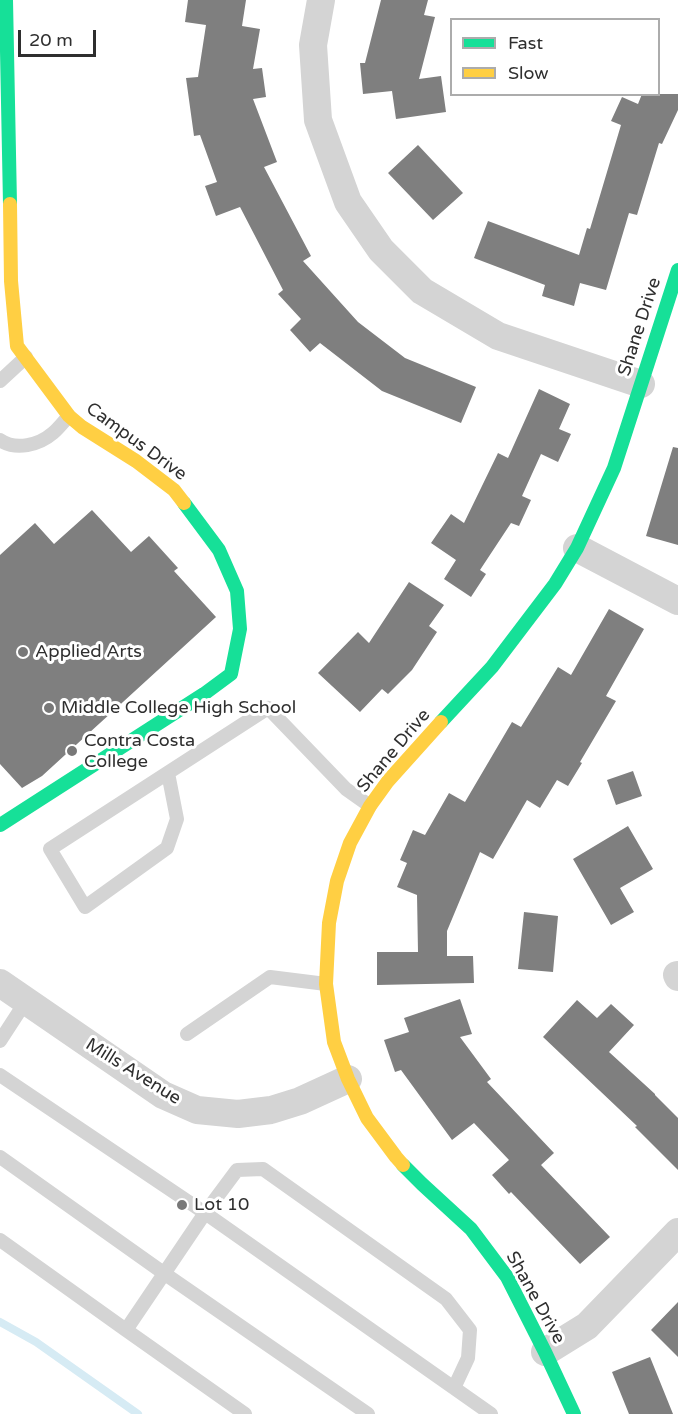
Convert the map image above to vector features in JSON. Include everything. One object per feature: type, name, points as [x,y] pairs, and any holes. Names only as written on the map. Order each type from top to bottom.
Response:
[{"type":"street","points":[[321,0],[313,45],[318,120],[348,202],[381,250],[422,291],[498,336],[641,384]]},
{"type":"street","name":"Campus Drive","points":[[0,825],[204,694],[231,674],[240,629],[237,591],[219,550],[174,490],[136,461],[81,427],[69,416],[17,346],[11,281],[4,5]]},
{"type":"street","name":"Shane Drive","points":[[574,1414],[507,1277],[471,1229],[396,1157],[367,1118],[348,1079],[334,1042],[326,984],[329,923],[337,881],[350,843],[370,806],[422,742],[492,667],[555,584],[577,548],[614,468],[678,270]]},
{"type":"street","points":[[577,548],[678,601]]},
{"type":"street","name":"Mills Avenue","points":[[0,983],[163,1095],[197,1110],[238,1114],[271,1110],[300,1101],[348,1079]]},
{"type":"street","points":[[544,1352],[587,1326],[678,1232]]},
{"type":"lane","points":[[0,381],[26,357]]},
{"type":"lane","points":[[0,440],[23,446],[39,442],[52,434],[69,416]]},
{"type":"lane","points":[[168,773],[177,819],[167,848],[85,907],[50,849],[268,708],[346,789],[370,806]]},
{"type":"lane","points":[[187,1034],[270,977],[326,984]]},
{"type":"lane","points":[[0,1041],[26,1001]]},
{"type":"lane","points":[[0,1075],[205,1214],[491,1414]]},
{"type":"lane","points":[[0,1157],[368,1414]]},
{"type":"lane","points":[[126,1330],[237,1170],[263,1169],[446,1299],[470,1330],[468,1358],[454,1388]]},
{"type":"lane","points":[[0,1240],[244,1414]]},
{"type":"building","points":[[188,0],[246,0],[242,26],[260,29],[253,69],[262,68],[266,97],[253,99],[277,162],[264,167],[311,256],[303,261],[358,322],[405,358],[476,387],[461,423],[382,391],[320,343],[310,352],[290,330],[301,319],[278,294],[283,290],[240,207],[216,216],[205,186],[217,182],[200,135],[194,136],[186,78],[198,77],[206,25],[185,22]]},
{"type":"building","points":[[381,0],[428,0],[424,15],[435,17],[419,79],[441,76],[446,112],[396,119],[392,91],[363,94],[360,63],[365,63]]},
{"type":"building","points":[[678,94],[678,110],[662,144],[659,143],[637,215],[629,213],[606,290],[580,283],[574,306],[542,296],[545,285],[474,258],[488,221],[579,255],[587,228],[590,229],[621,125],[611,121],[622,97],[638,104],[641,96]]},
{"type":"building","points":[[418,145],[463,193],[433,220],[388,173]]},
{"type":"building","points":[[539,389],[570,404],[559,429],[571,434],[558,462],[541,454],[522,496],[531,500],[519,526],[511,523],[480,570],[486,574],[471,597],[444,579],[456,560],[431,543],[451,514],[464,523],[498,453],[508,458]]},
{"type":"building","points":[[673,447],[678,448],[678,545],[646,536]]},
{"type":"building","name":"Applied Arts","points":[[92,510],[131,552],[149,536],[178,568],[174,571],[216,617],[42,776],[22,788],[0,764],[0,555],[35,523],[54,544]]},
{"type":"building","points":[[409,582],[444,605],[429,626],[437,632],[412,670],[388,694],[382,689],[360,712],[318,673],[358,632],[369,643]]},
{"type":"building","points":[[609,609],[644,629],[606,696],[616,701],[568,786],[557,780],[540,808],[527,800],[493,859],[480,852],[447,931],[447,956],[473,956],[474,983],[377,985],[377,952],[418,952],[417,895],[397,887],[407,863],[400,860],[413,830],[425,835],[449,793],[465,802],[512,722],[521,727],[558,667],[571,675]]},
{"type":"building","points":[[633,771],[642,796],[616,805],[607,780]]},
{"type":"building","points":[[628,826],[653,869],[620,888],[634,912],[611,925],[573,859]]},
{"type":"building","points":[[524,912],[558,916],[553,972],[518,969]]},
{"type":"building","points":[[460,999],[472,1034],[460,1037],[491,1079],[487,1082],[554,1153],[541,1165],[610,1237],[580,1264],[492,1175],[509,1160],[474,1123],[452,1140],[401,1070],[395,1072],[384,1040],[409,1032],[404,1018]]},
{"type":"building","points":[[577,1000],[597,1018],[611,1004],[634,1025],[609,1052],[678,1118],[678,1170],[635,1127],[637,1126],[543,1037]]},
{"type":"building","points":[[678,1302],[678,1357],[651,1330]]},
{"type":"building","points":[[650,1357],[673,1414],[629,1414],[612,1372]]},
{"type":"waterway","points":[[0,1322],[36,1342],[138,1414]]},
{"type":"traffic: fast","points":[[6,0],[10,204]]},
{"type":"traffic: fast","points":[[441,722],[492,667],[555,584],[577,548],[614,468],[678,270]]},
{"type":"traffic: fast","points":[[0,825],[204,694],[231,674],[240,629],[237,591],[219,550],[184,503]]},
{"type":"traffic: fast","points":[[403,1165],[471,1229],[507,1277],[574,1414]]},
{"type":"traffic: slow","points":[[10,204],[11,281],[17,346],[69,416],[82,427],[136,461],[174,490],[184,503]]},
{"type":"traffic: slow","points":[[403,1165],[367,1118],[348,1079],[334,1042],[326,984],[329,923],[337,881],[350,843],[370,806],[388,781],[441,722]]},
{"type":"place","name":"Applied Arts","points":[[23,652]]},
{"type":"place","name":"Middle College High School","points":[[49,708]]},
{"type":"place","name":"Contra Costa College","points":[[72,751]]},
{"type":"place","name":"Lot 10","points":[[182,1205]]}]
